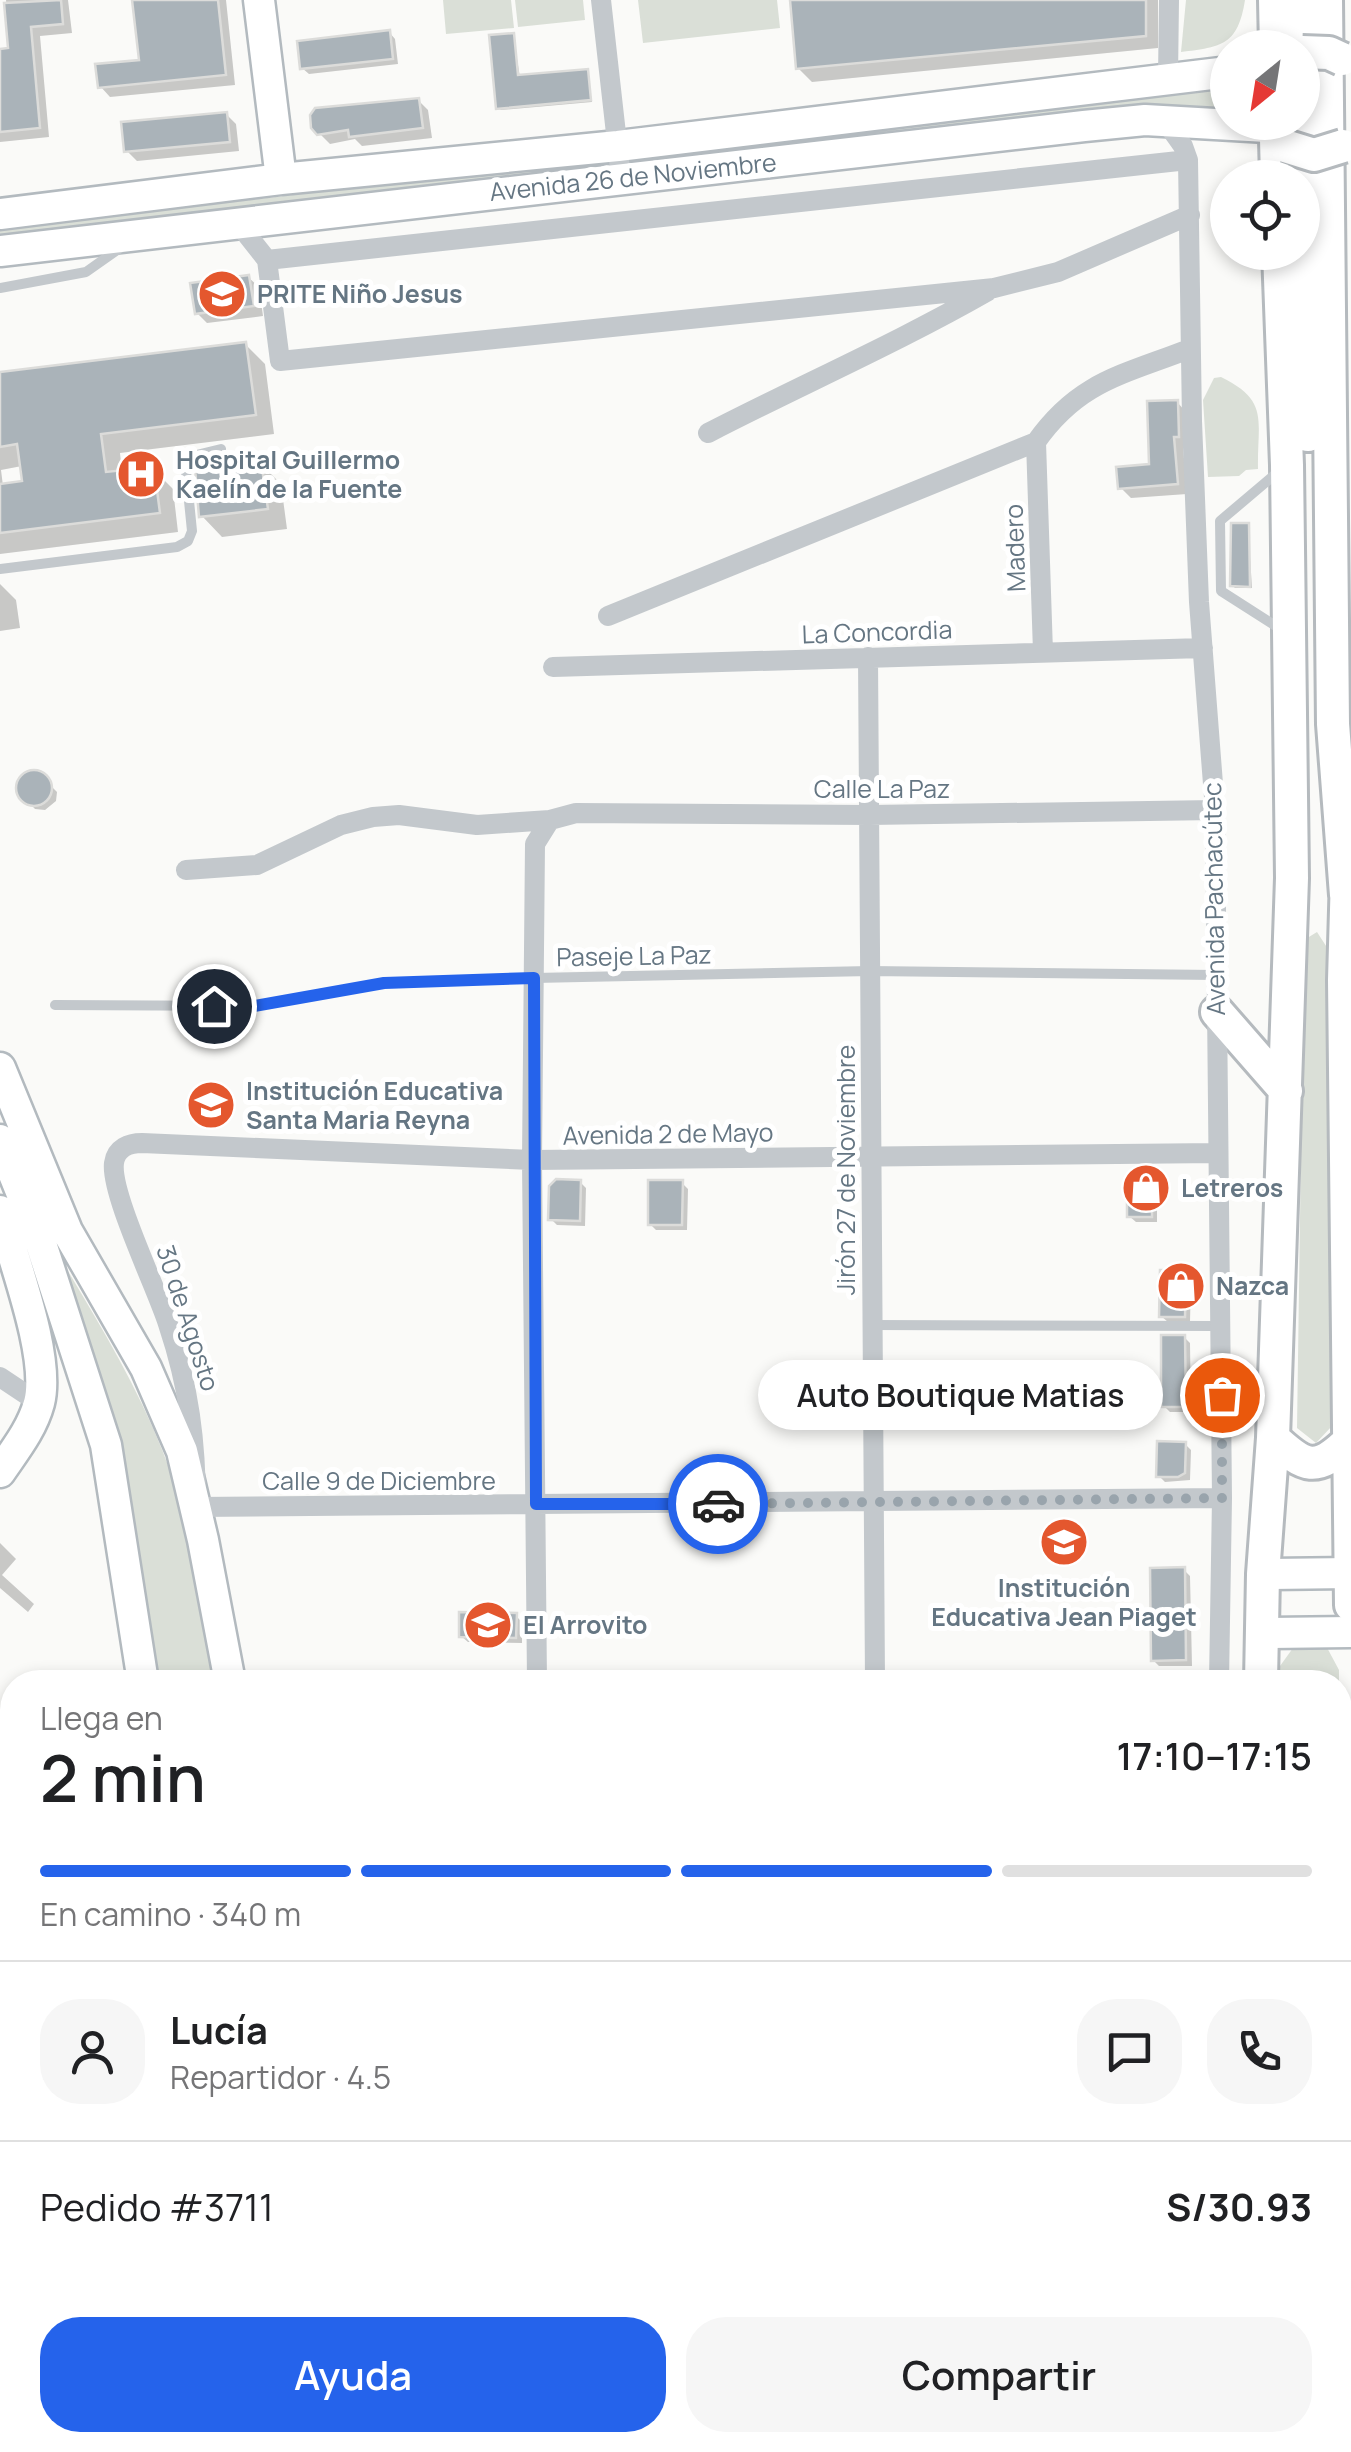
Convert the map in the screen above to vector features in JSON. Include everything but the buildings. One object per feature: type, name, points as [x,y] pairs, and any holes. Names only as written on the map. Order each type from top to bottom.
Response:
[{"type":"main road","points":[[259,0],[281,180]]},
{"type":"main road","points":[[1275,0],[1276,30]]},
{"type":"main road","points":[[1292,878],[1311,711],[1302,0]]},
{"type":"main road","points":[[1326,0],[1332,724],[1346,895]]},
{"type":"main road","points":[[1320,53],[1347,63]]},
{"type":"main road","name":"Avenida 26 de Noviembre","points":[[0,214],[281,180],[618,146],[1210,74]]},
{"type":"main road","name":"Avenida 26 de Noviembre","points":[[0,251],[1145,120],[1274,142]]},
{"type":"main road","points":[[1274,142],[1314,155],[1347,143]]},
{"type":"main road","points":[[1351,208],[1351,529]]},
{"type":"main road","points":[[1261,1670],[1292,878],[1280,270]]},
{"type":"main road","points":[[1351,765],[1346,895],[1351,1605]]},
{"type":"main road","points":[[1217,1012],[1286,1092]]},
{"type":"main road","points":[[0,1068],[67,1231],[146,1368],[182,1451],[228,1670]]},
{"type":"main road","points":[[0,1140],[37,1231],[106,1445],[141,1670]]},
{"type":"main road","points":[[0,1211],[43,1379],[39,1403],[22,1440],[0,1472]]},
{"type":"main road","points":[[1273,1438],[1292,1456],[1317,1464],[1334,1456],[1349,1441]]},
{"type":"main road","points":[[1263,1574],[1350,1573]]},
{"type":"main road","points":[[1262,1634],[1351,1632]]},
{"type":"street","points":[[601,0],[621,178]]},
{"type":"street","points":[[1168,78],[1169,0]]},
{"type":"street","name":"Avenida Pachacútec","points":[[1166,122],[1188,160],[1190,350],[1203,648],[1215,810],[1220,1670]]},
{"type":"street","points":[[267,260],[1188,160]]},
{"type":"street","points":[[236,222],[267,260],[280,361],[994,288],[1058,272],[1190,215]]},
{"type":"street","points":[[708,434],[906,338],[994,288]]},
{"type":"street","points":[[608,616],[1036,442],[1051,421],[1089,388],[1190,350]]},
{"type":"street","name":"Madero","points":[[1036,442],[1044,652]]},
{"type":"street","name":"La Concordia","points":[[553,668],[1203,648]]},
{"type":"street","name":"Jirón 27 de Noviembre","points":[[868,657],[875,1670]]},
{"type":"street","name":"Calle La Paz","points":[[186,870],[256,865],[341,826],[399,815],[477,824],[550,820],[576,813],[869,815],[1215,810]]},
{"type":"street","points":[[537,1670],[532,1160],[535,844],[550,820]]},
{"type":"street","name":"Avenida 2 de Mayo","points":[[120,1150],[131,1143],[142,1143],[532,1160],[1218,1153]]},
{"type":"street","name":"30 de Agosto","points":[[120,1150],[114,1160],[118,1189],[168,1323],[188,1393],[196,1444],[196,1507]]},
{"type":"street","points":[[0,1377],[39,1403]]},
{"type":"street","name":"Calle 9 de Diciembre","points":[[196,1507],[1222,1498]]},
{"type":"lane","points":[[0,288],[86,272],[140,234]]},
{"type":"lane","points":[[0,569],[177,548],[188,541],[192,530],[186,461],[188,457],[222,449]]},
{"type":"lane","points":[[1286,465],[1220,521],[1221,590],[1286,634]]},
{"type":"lane","name":"Paseje La Paz","points":[[55,1005],[254,1006],[384,983],[534,978],[870,971],[1216,976]]},
{"type":"lane","points":[[872,1325],[1221,1326]]},
{"type":"shaded area","points":[[443,0],[511,0],[514,28],[446,34]]},
{"type":"shaded area","points":[[515,0],[583,0],[585,20],[518,27]]},
{"type":"shaded area","points":[[638,0],[777,0],[780,28],[643,43]]},
{"type":"shaded area","points":[[1186,0],[1245,0],[1235,30],[1210,30],[1210,47],[1181,52]]},
{"type":"shaded area","points":[[1210,89],[1210,117],[0,239],[0,229]]},
{"type":"shaded area","points":[[1221,377],[1237,386],[1254,404],[1259,425],[1258,469],[1246,470],[1239,476],[1208,477],[1203,400],[1214,378]]},
{"type":"shaded area","points":[[1317,932],[1328,949],[1332,1426],[1316,1443],[1297,1428],[1304,940]]},
{"type":"shaded area","points":[[59,1256],[128,1377],[163,1452],[190,1537],[219,1670],[150,1670]]},
{"type":"shaded area","points":[[1298,1641],[1324,1642],[1339,1670],[1277,1670]]},
{"type":"way so far","points":[[718,1504],[1222,1498],[1222,1395]]},
{"type":"place","name":"PRITE Niño Jesus","points":[[222,294]]},
{"type":"place","name":"Hospital Guillermo Kaelín de la Fuente","points":[[141,474]]},
{"type":"place","name":"Institución Educativa Santa Maria Reyna","points":[[211,1105]]},
{"type":"place","name":"Letreros","points":[[1146,1188]]},
{"type":"place","name":"Nazca","points":[[1181,1286]]},
{"type":"place","name":"Auto Boutique Matias","points":[[1222,1395]]},
{"type":"place","name":"Institución Educativa Jean Piaget","points":[[1064,1542]]},
{"type":"place","name":"El Arrovito","points":[[488,1625]]},
{"type":"route","points":[[214,1006],[254,1006],[384,983],[534,978],[536,1504],[718,1504]]}]
